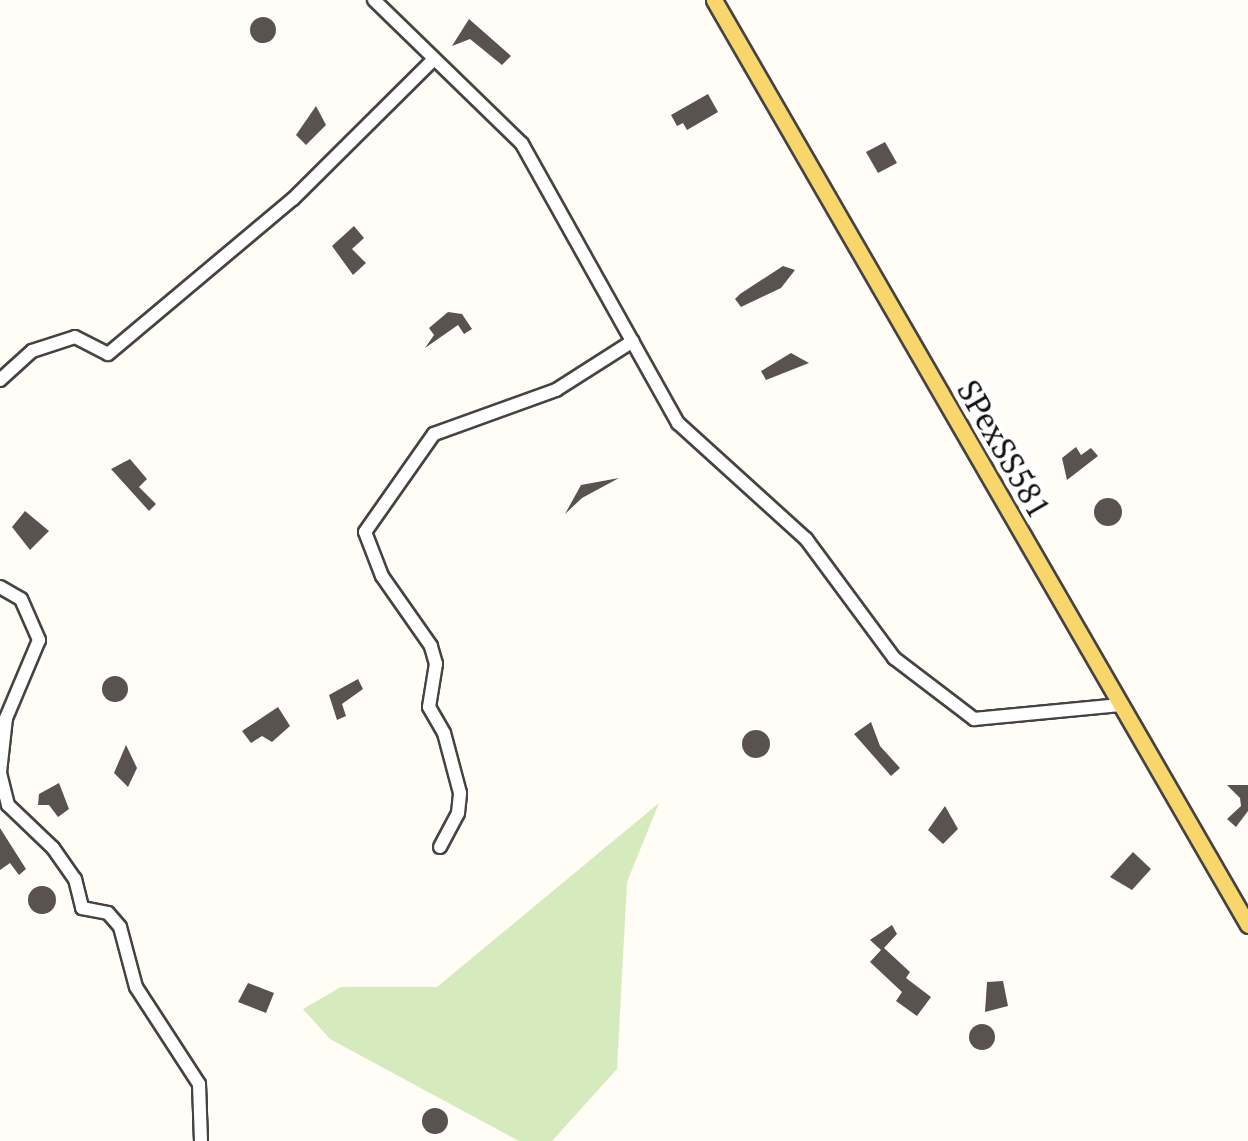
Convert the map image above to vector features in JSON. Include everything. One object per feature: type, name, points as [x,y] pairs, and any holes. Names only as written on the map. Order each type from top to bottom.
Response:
[{"type":"main road","name":"SPexSS581","points":[[714,0],[1248,925]]},
{"type":"street","points":[[374,0],[522,144],[678,423],[806,538],[894,658],[974,719],[1120,705]]},
{"type":"street","points":[[0,380],[32,351],[75,337],[108,354],[294,199],[432,60]]},
{"type":"street","points":[[440,848],[458,813],[460,793],[444,733],[430,707],[436,664],[431,646],[382,576],[364,532],[434,434],[556,390],[633,342]]},
{"type":"street","points":[[0,587],[21,599],[39,640],[6,718],[0,773],[8,804],[53,848],[75,880],[82,908],[108,913],[120,927],[136,987],[199,1084],[201,1141]]},
{"type":"green space","points":[[659,803],[627,882],[617,1069],[552,1141],[519,1141],[330,1039],[303,1009],[341,987],[437,987]]},
{"type":"building","points":[[263,17],[272,21],[276,30],[272,39],[263,43],[254,39],[250,30],[254,21]]},
{"type":"building","points":[[469,19],[511,56],[502,65],[470,39],[452,46]]},
{"type":"building","points":[[708,94],[718,112],[687,130],[683,123],[677,126],[671,115]]},
{"type":"building","points":[[316,106],[326,125],[306,145],[296,135]]},
{"type":"building","points":[[885,142],[897,163],[878,173],[866,152]]},
{"type":"building","points":[[354,226],[364,238],[352,249],[366,263],[353,275],[332,246]]},
{"type":"building","points":[[783,266],[795,270],[781,288],[741,307],[735,299],[740,294]]},
{"type":"building","points":[[448,312],[462,314],[472,329],[464,334],[458,325],[425,348],[434,335],[429,328]]},
{"type":"building","points":[[791,353],[809,363],[766,380],[761,371]]},
{"type":"building","points":[[1076,447],[1081,455],[1091,448],[1098,456],[1067,480],[1062,458]]},
{"type":"building","points":[[130,459],[147,479],[139,487],[156,504],[149,511],[111,469]]},
{"type":"building","points":[[619,478],[582,498],[565,514],[581,485]]},
{"type":"building","points":[[1108,498],[1118,502],[1122,512],[1118,522],[1108,526],[1098,522],[1094,512],[1098,502]]},
{"type":"building","points":[[25,511],[49,531],[30,550],[12,527]]},
{"type":"building","points":[[115,676],[124,680],[128,689],[124,698],[115,702],[106,698],[102,689],[106,680]]},
{"type":"building","points":[[358,679],[363,689],[342,704],[346,716],[337,720],[329,695]]},
{"type":"building","points":[[278,707],[290,726],[272,742],[262,736],[251,743],[242,731]]},
{"type":"building","points":[[871,722],[880,746],[900,768],[891,776],[854,734]]},
{"type":"building","points":[[756,730],[766,734],[770,744],[766,754],[756,758],[746,754],[742,744],[746,734]]},
{"type":"building","points":[[126,745],[137,768],[128,787],[114,773]]},
{"type":"building","points":[[59,783],[69,809],[58,817],[49,805],[38,805],[39,794]]},
{"type":"building","points":[[1227,785],[1248,785],[1248,811],[1236,827],[1227,819],[1241,806],[1240,798]]},
{"type":"building","points":[[945,806],[958,829],[943,844],[928,830]]},
{"type":"building","points":[[0,828],[26,869],[19,875],[10,863],[0,870]]},
{"type":"building","points":[[1133,852],[1151,869],[1132,890],[1110,877]]},
{"type":"building","points":[[42,886],[52,890],[56,900],[52,910],[42,914],[32,910],[28,900],[32,890]]},
{"type":"building","points":[[892,925],[897,934],[884,948],[910,972],[906,978],[931,997],[917,1016],[896,1001],[902,992],[870,962],[881,950],[870,940]]},
{"type":"building","points":[[1003,981],[1008,1006],[985,1012],[987,982]]},
{"type":"building","points":[[248,983],[274,993],[266,1013],[238,1002]]},
{"type":"building","points":[[982,1024],[991,1028],[995,1037],[991,1046],[982,1050],[973,1046],[969,1037],[973,1028]]},
{"type":"building","points":[[435,1108],[444,1112],[448,1121],[444,1130],[435,1134],[426,1130],[422,1121],[426,1112]]}]
